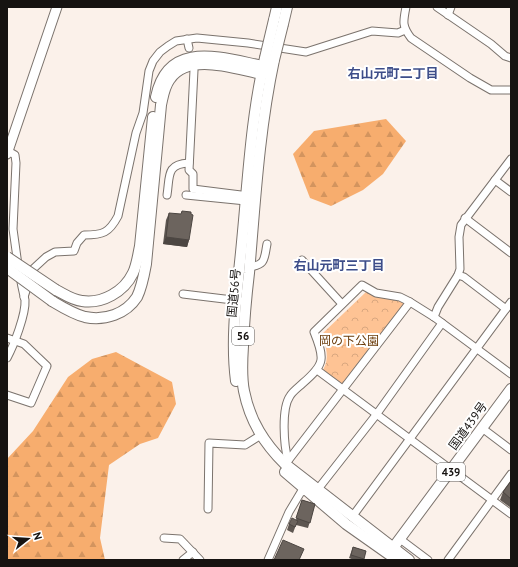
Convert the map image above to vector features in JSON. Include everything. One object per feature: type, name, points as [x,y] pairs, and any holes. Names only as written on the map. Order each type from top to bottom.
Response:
[{"type":"highway","name":"国道56号","points":[[277,7],[278,22]]},
{"type":"highway","name":"国道56号","points":[[287,7],[278,22],[267,66],[266,97],[249,198],[235,355],[235,370],[238,392],[249,427],[258,437],[269,448],[352,517],[391,556]]},
{"type":"highway","points":[[7,257],[69,297],[81,301],[92,301],[112,296],[126,283],[133,274],[137,264],[154,104],[158,87],[166,72],[180,61],[204,56],[267,66]]},
{"type":"highway","points":[[7,268],[52,301],[67,310],[85,317],[102,318],[113,316],[123,311],[137,296],[143,279],[146,264],[161,105],[164,90],[170,79],[181,69],[192,65],[267,66]]},
{"type":"highway","name":"国道56号","points":[[241,301],[249,267],[249,198]]},
{"type":"highway","name":"国道439号","points":[[391,556],[400,539],[452,471],[511,389]]},
{"type":"highway","name":"国道56号","points":[[258,437],[265,452],[282,470],[346,524],[391,556],[409,560]]},
{"type":"main road","points":[[8,153],[57,7]]},
{"type":"street","points":[[406,7],[403,22],[405,30],[411,38],[470,78],[491,90],[511,90]]},
{"type":"street","points":[[437,7],[491,44],[505,56],[511,58]]},
{"type":"street","points":[[448,15],[451,7]]},
{"type":"street","points":[[24,297],[33,269],[46,257],[55,252],[74,251],[77,243],[84,235],[96,235],[107,232],[113,226],[118,216],[136,133],[144,113],[149,71],[153,61],[160,52],[168,46],[176,41],[197,38],[248,43],[306,52],[372,31],[398,33],[405,30]]},
{"type":"street","points":[[187,39],[189,48]]},
{"type":"street","points":[[194,70],[189,162],[189,170],[193,174],[192,189],[249,198]]},
{"type":"street","points":[[7,358],[16,340],[25,302],[15,252],[13,229],[16,169],[15,155],[8,153]]},
{"type":"street","points":[[434,317],[438,306],[458,275],[460,269],[459,237],[461,225],[511,159]]},
{"type":"street","points":[[167,195],[171,170],[174,165],[189,162]]},
{"type":"street","points":[[495,180],[511,192]]},
{"type":"street","points":[[186,194],[249,198]]},
{"type":"street","points":[[465,218],[511,253]]},
{"type":"street","points":[[249,267],[260,266],[264,262],[267,244]]},
{"type":"street","points":[[302,260],[342,304]]},
{"type":"street","points":[[458,275],[464,277],[506,309]]},
{"type":"street","points":[[287,462],[285,440],[286,407],[290,396],[317,370],[321,362],[322,352],[314,332],[362,285],[376,294],[400,297],[410,302],[434,317],[511,374]]},
{"type":"street","points":[[184,294],[241,301]]},
{"type":"street","points":[[287,462],[410,302]]},
{"type":"street","points":[[352,517],[511,302]]},
{"type":"street","points":[[268,560],[289,512],[301,492],[318,489],[376,415],[442,323]]},
{"type":"street","points":[[7,338],[24,344],[47,366],[31,403],[7,395]]},
{"type":"street","points":[[317,370],[409,440],[511,514]]},
{"type":"street","points":[[482,428],[511,450]]},
{"type":"street","points":[[208,509],[209,443],[245,445],[258,437]]},
{"type":"street","points":[[448,560],[511,474]]},
{"type":"street","points":[[164,538],[180,539],[200,560]]},
{"type":"street","points":[[400,539],[428,560]]},
{"type":"street","points":[[183,560],[194,552]]},
{"type":"green space","points":[[386,119],[406,141],[383,174],[363,190],[331,206],[310,198],[293,154],[314,131]]},
{"type":"green space","name":"岡の下公園","points":[[367,291],[375,296],[399,301],[408,305],[345,387],[323,370],[327,357],[322,334]]},
{"type":"green space","points":[[116,352],[172,382],[176,404],[158,438],[140,444],[109,465],[100,538],[105,560],[7,560],[7,459],[33,431],[68,377],[92,359]]},
{"type":"building","points":[[182,211],[191,212],[193,215],[189,240],[166,237],[169,213],[181,214]]},
{"type":"building","points":[[511,481],[511,499],[503,492]]},
{"type":"building","points":[[302,500],[315,504],[310,523],[296,518]]},
{"type":"building","points":[[292,518],[298,521],[295,527],[289,524]]},
{"type":"building","points":[[283,540],[304,549],[299,560],[274,560]]},
{"type":"building","points":[[353,547],[366,551],[364,559],[351,555]]},
{"type":"district","name":"右山元町二丁目","points":[[393,73]]},
{"type":"district","name":"右山元町三丁目","points":[[339,265]]}]
